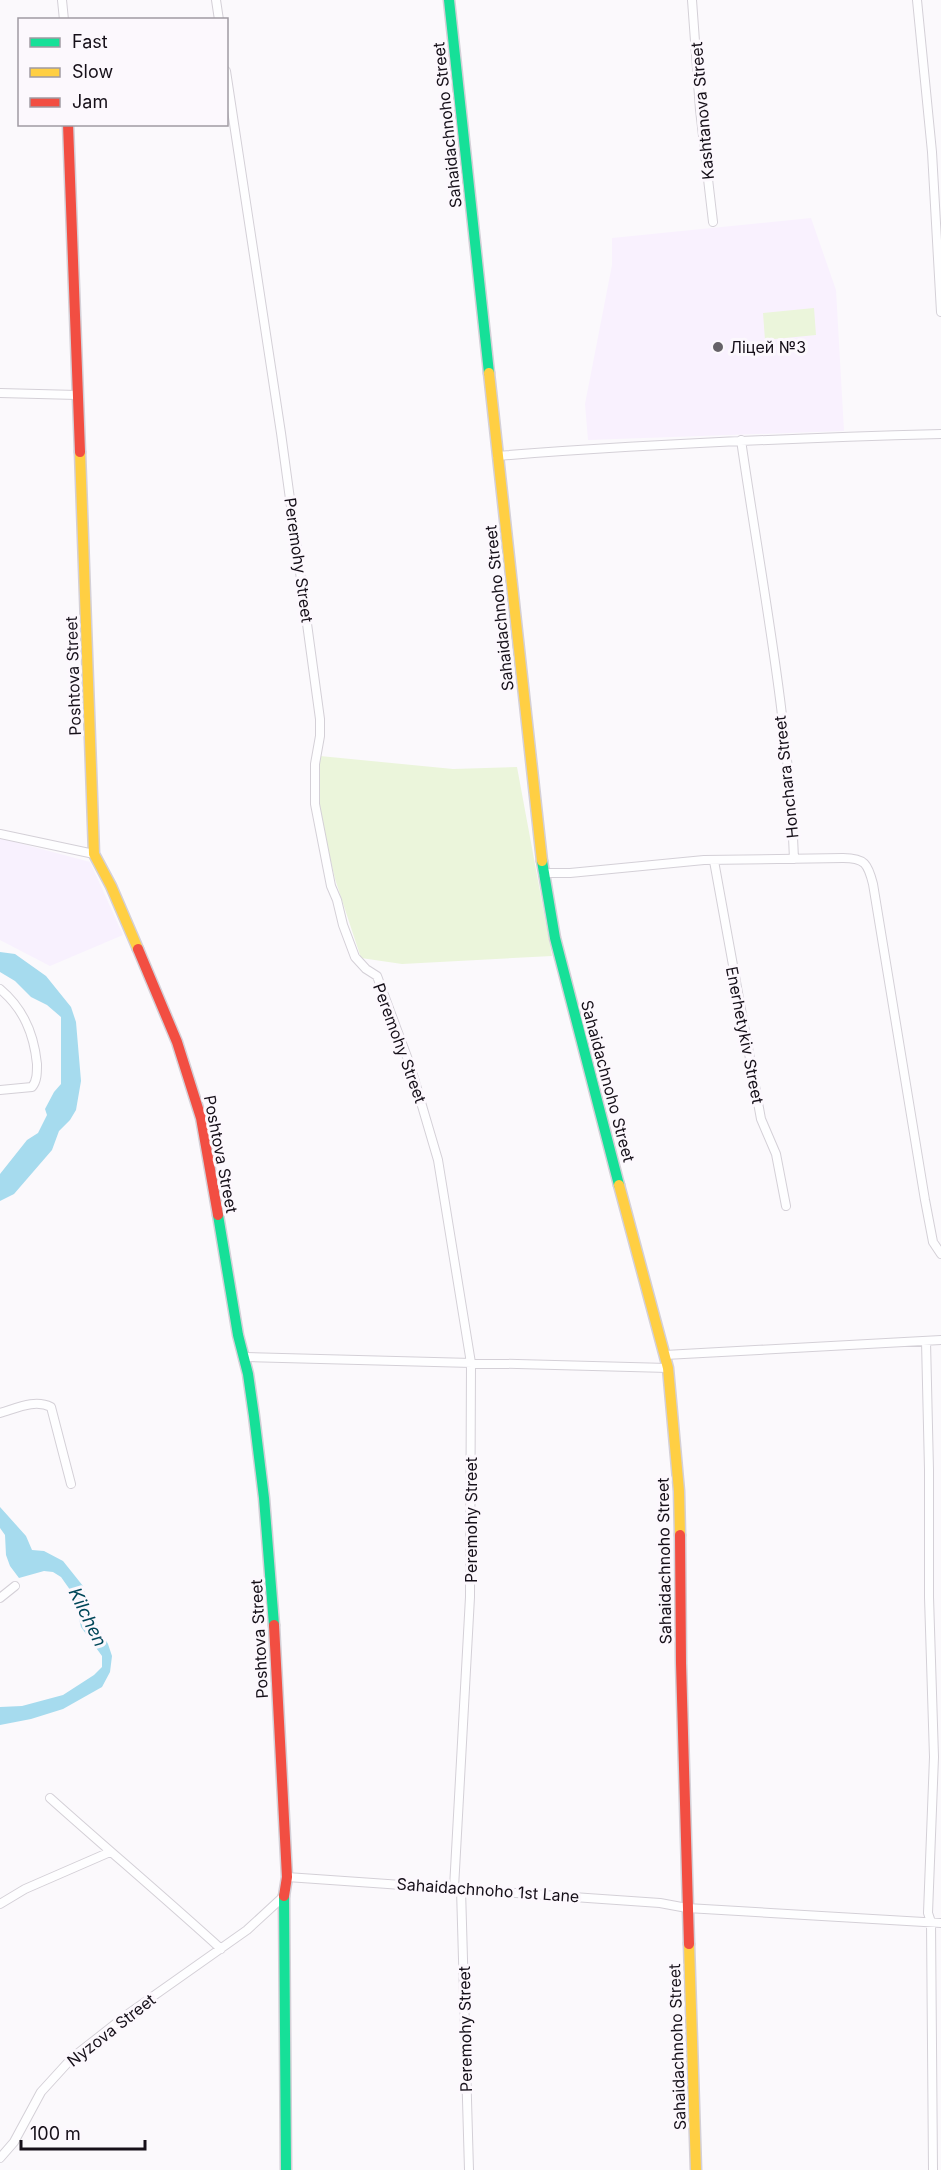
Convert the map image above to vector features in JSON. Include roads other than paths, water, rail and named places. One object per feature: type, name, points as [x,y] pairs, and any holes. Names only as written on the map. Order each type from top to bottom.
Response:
[{"type":"street","points":[[62,0],[64,18]]},
{"type":"street","points":[[216,0],[219,18]]},
{"type":"street","name":"Sahaidachnoho Street","points":[[449,0],[543,873],[555,938],[668,1368],[678,1491],[687,1908],[696,2170]]},
{"type":"street","name":"Kashtanova Street","points":[[692,0],[700,110],[713,222]]},
{"type":"street","points":[[917,0],[933,153],[941,312]]},
{"type":"street","name":"Peremohy Street","points":[[228,84],[281,434],[320,720],[320,736],[315,764],[315,804],[331,886],[343,925],[355,957],[366,969],[377,976],[410,1065],[435,1150],[471,1364],[470,1598],[458,1888],[469,2170]]},
{"type":"street","name":"Poshtova Street","points":[[68,126],[94,854],[111,886],[177,1042],[201,1118],[238,1335],[245,1357],[269,1550],[287,1877],[284,1896],[286,2170]]},
{"type":"street","points":[[0,393],[77,395]]},
{"type":"street","points":[[497,456],[741,440],[941,434]]},
{"type":"street","name":"Honchara Street","points":[[741,440],[787,769],[794,859],[853,858],[869,867],[933,1242],[941,1254]]},
{"type":"street","points":[[0,834],[94,854]]},
{"type":"street","points":[[543,873],[570,873],[714,861],[794,859]]},
{"type":"street","name":"Enerhetykiv Street","points":[[714,861],[761,1119],[776,1155],[786,1206]]},
{"type":"street","points":[[0,989],[26,1019],[35,1043],[37,1071],[36,1083],[32,1087],[0,1090]]},
{"type":"street","points":[[665,1355],[941,1340]]},
{"type":"street","points":[[926,1341],[929,1597],[934,1757],[928,1913],[931,1922],[933,2170]]},
{"type":"street","points":[[245,1357],[668,1368]]},
{"type":"street","points":[[0,1413],[34,1403],[44,1403],[51,1407],[71,1484]]},
{"type":"street","points":[[0,1598],[15,1586]]},
{"type":"street","points":[[50,1798],[110,1852],[148,1882],[221,1949]]},
{"type":"street","points":[[0,1904],[25,1889],[110,1852]]},
{"type":"street","name":"Sahaidachnoho 1st Lane","points":[[287,1877],[660,1903],[687,1908],[941,1923]]},
{"type":"street","name":"Nyzova Street","points":[[0,2158],[14,2142],[41,2092],[72,2058],[128,2014],[247,1930],[284,1896]]},
{"type":"water","points":[[0,952],[15,954],[46,976],[71,1007],[76,1022],[81,1081],[76,1110],[59,1131],[52,1150],[14,1194],[0,1201],[0,1174],[27,1140],[38,1133],[47,1115],[45,1109],[61,1084],[61,1017],[0,972]]},
{"type":"water","name":"Kilchen","points":[[0,1507],[26,1536],[32,1550],[44,1551],[63,1561],[83,1586],[92,1616],[112,1656],[110,1672],[102,1687],[63,1709],[31,1719],[0,1725],[0,1707],[22,1706],[63,1695],[94,1675],[102,1667],[102,1656],[81,1627],[73,1594],[61,1577],[53,1572],[44,1571],[19,1578],[10,1566],[6,1555],[5,1535],[0,1528]]},
{"type":"place","name":"Ліцей №3","points":[[718,347]]}]
